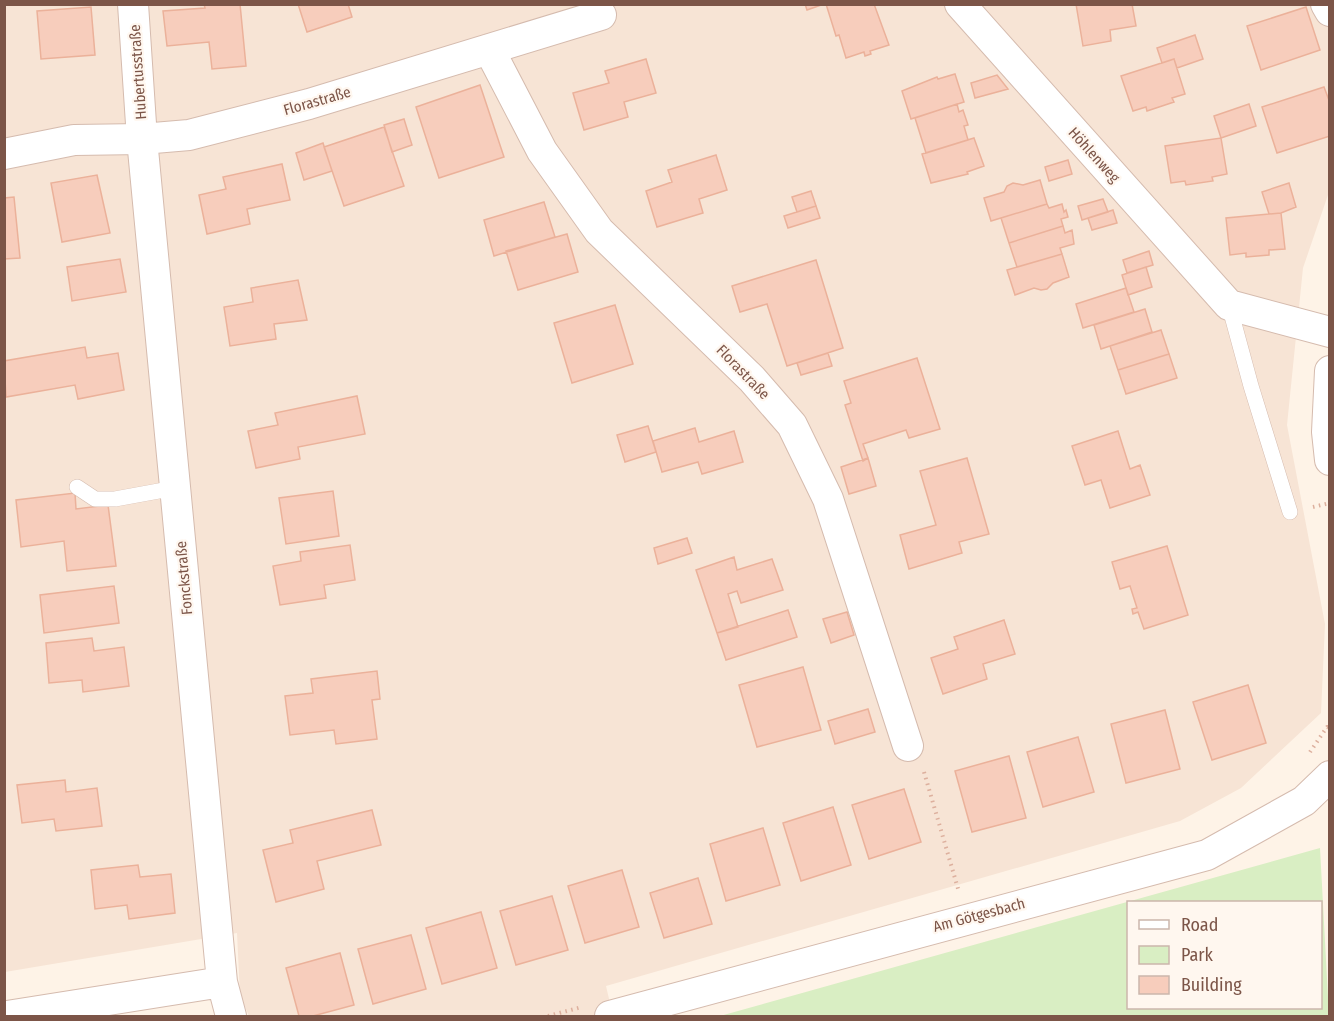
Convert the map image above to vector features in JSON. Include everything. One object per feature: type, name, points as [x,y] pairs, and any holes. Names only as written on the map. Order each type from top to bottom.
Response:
[{"type":"street","name":"Hubertusstraße","points":[[133,4],[142,139]]},
{"type":"street","name":"Höhlenweg","points":[[960,4],[1229,305]]},
{"type":"street","points":[[1326,4],[1329,10]]},
{"type":"street","name":"Florastraße","points":[[4,154],[74,140],[142,139],[189,135],[298,107],[601,15]]},
{"type":"street","name":"Florastraße","points":[[489,49],[542,151],[598,231],[752,379],[792,425],[828,500],[908,746]]},
{"type":"street","name":"Fonckstraße","points":[[142,139],[222,982],[231,1017]]},
{"type":"street","points":[[1229,305],[1329,332]]},
{"type":"street","points":[[1329,371],[1327,432],[1329,460]]},
{"type":"street","name":"Am Götgesbach","points":[[610,1017],[968,918],[1208,855],[1304,801],[1329,776]]},
{"type":"street","points":[[6,1017],[222,982]]},
{"type":"lane","name":"Höhlenweg","points":[[1229,305],[1290,512]]},
{"type":"lane","points":[[77,487],[95,500],[115,500],[175,488]]},
{"type":"path","points":[[908,746],[921,761],[968,918]]},
{"type":"shaded area","points":[[5,5],[1329,5],[1329,192],[1303,268],[1287,425],[1325,624],[1321,713],[1241,788],[1180,821],[606,986],[613,1016],[249,1016],[240,996],[237,933],[5,972]]},
{"type":"green space","points":[[1320,848],[1329,1016],[720,1016],[1127,902],[1127,1009],[1322,1009],[1322,901],[1131,901]]},
{"type":"building","points":[[204,4],[240,4],[246,66],[212,69],[209,42],[167,46],[163,11],[205,8]]},
{"type":"building","points":[[298,4],[348,4],[352,17],[307,32]]},
{"type":"building","points":[[805,4],[824,4],[807,10]]},
{"type":"building","points":[[826,4],[874,4],[889,45],[870,51],[871,54],[865,56],[864,52],[846,58]]},
{"type":"building","points":[[1076,4],[1132,4],[1136,26],[1110,30],[1111,41],[1083,46]]},
{"type":"building","points":[[91,7],[95,55],[41,59],[37,11]]},
{"type":"building","points":[[1306,7],[1320,50],[1261,70],[1247,26]]},
{"type":"building","points":[[1195,35],[1203,59],[1177,68],[1174,59],[1162,63],[1157,48]]},
{"type":"building","points":[[646,59],[656,93],[624,102],[628,117],[584,130],[573,93],[609,83],[605,71]]},
{"type":"building","points":[[1174,59],[1185,94],[1172,98],[1174,102],[1147,111],[1146,107],[1133,111],[1121,76]]},
{"type":"building","points":[[955,74],[964,102],[911,119],[902,91],[937,77],[938,79]]},
{"type":"building","points":[[997,75],[1008,89],[975,98],[971,83]]},
{"type":"building","points":[[480,85],[504,157],[439,178],[416,107]]},
{"type":"building","points":[[1324,87],[1330,103],[1330,136],[1277,153],[1262,107]]},
{"type":"building","points":[[957,104],[959,112],[963,110],[968,125],[964,126],[968,140],[926,153],[915,118]]},
{"type":"building","points":[[1249,104],[1256,126],[1221,138],[1214,116]]},
{"type":"building","points":[[404,119],[412,145],[392,152],[384,125]]},
{"type":"building","points":[[384,127],[404,186],[344,206],[324,147]]},
{"type":"building","points":[[974,138],[984,166],[967,172],[968,174],[931,183],[922,154]]},
{"type":"building","points":[[1221,138],[1227,174],[1212,177],[1213,181],[1186,185],[1185,181],[1171,183],[1165,146]]},
{"type":"building","points":[[323,143],[332,171],[304,180],[296,153]]},
{"type":"building","points":[[716,155],[727,190],[699,199],[703,213],[657,227],[646,191],[672,182],[668,170]]},
{"type":"building","points":[[1068,160],[1072,174],[1049,181],[1045,167]]},
{"type":"building","points":[[282,164],[290,200],[247,209],[250,224],[207,234],[199,195],[226,189],[223,177]]},
{"type":"building","points":[[97,175],[110,233],[62,242],[51,183]]},
{"type":"building","points":[[1040,180],[1047,204],[991,221],[984,198],[1004,192],[1007,186],[1013,183],[1023,185]]},
{"type":"building","points":[[1289,183],[1296,207],[1281,213],[1269,214],[1262,192]]},
{"type":"building","points":[[811,191],[816,206],[797,212],[792,197]]},
{"type":"building","points":[[14,197],[20,258],[4,259],[4,198]]},
{"type":"building","points":[[1103,199],[1108,212],[1082,220],[1078,206]]},
{"type":"building","points":[[544,202],[555,237],[494,256],[484,220]]},
{"type":"building","points":[[1047,204],[1049,208],[1062,204],[1068,217],[1061,219],[1063,226],[1009,243],[1001,218]]},
{"type":"building","points":[[816,206],[820,218],[788,228],[784,216]]},
{"type":"building","points":[[1113,210],[1117,223],[1092,230],[1088,218]]},
{"type":"building","points":[[1281,213],[1285,249],[1269,250],[1269,255],[1246,257],[1246,253],[1230,255],[1226,218]]},
{"type":"building","points":[[1063,226],[1065,233],[1072,230],[1074,244],[1060,248],[1062,254],[1017,267],[1009,243]]},
{"type":"building","points":[[567,234],[578,272],[518,290],[506,251]]},
{"type":"building","points":[[1149,251],[1153,265],[1127,273],[1123,260]]},
{"type":"building","points":[[1062,254],[1069,277],[1053,283],[1047,289],[1034,288],[1015,295],[1007,270]]},
{"type":"building","points":[[120,259],[126,292],[72,301],[67,267]]},
{"type":"building","points":[[816,260],[843,348],[787,366],[767,304],[740,312],[732,286]]},
{"type":"building","points":[[1146,267],[1152,287],[1128,295],[1122,275]]},
{"type":"building","points":[[298,280],[307,320],[274,324],[276,339],[230,346],[224,307],[253,302],[251,288]]},
{"type":"building","points":[[1126,288],[1134,312],[1083,328],[1076,304]]},
{"type":"building","points":[[615,305],[633,364],[572,383],[554,323]]},
{"type":"building","points":[[1145,309],[1152,332],[1101,349],[1094,325]]},
{"type":"building","points":[[1161,330],[1169,354],[1118,370],[1110,346]]},
{"type":"building","points":[[85,347],[87,358],[118,353],[124,390],[78,399],[75,385],[6,397],[4,361]]},
{"type":"building","points":[[828,353],[832,366],[801,375],[797,363]]},
{"type":"building","points":[[1169,354],[1177,378],[1126,394],[1118,370]]},
{"type":"building","points":[[917,358],[940,429],[909,438],[906,430],[863,444],[868,458],[863,461],[845,405],[851,403],[844,381]]},
{"type":"building","points":[[357,396],[365,434],[298,447],[300,459],[256,468],[248,431],[278,425],[275,413]]},
{"type":"building","points":[[648,426],[656,452],[625,462],[617,435]]},
{"type":"building","points":[[695,428],[699,442],[734,431],[743,462],[702,474],[698,462],[662,472],[653,441]]},
{"type":"building","points":[[1118,431],[1130,469],[1140,465],[1150,495],[1110,508],[1101,480],[1085,485],[1072,446]]},
{"type":"building","points":[[868,458],[876,486],[849,494],[841,467]]},
{"type":"building","points":[[967,458],[989,534],[959,542],[962,553],[909,569],[900,535],[936,525],[920,471]]},
{"type":"building","points":[[333,491],[339,536],[286,544],[279,498]]},
{"type":"building","points":[[75,493],[76,509],[108,505],[116,566],[67,571],[64,541],[21,547],[16,500]]},
{"type":"building","points":[[687,538],[692,553],[658,564],[654,548]]},
{"type":"building","points":[[350,545],[355,580],[324,585],[326,598],[280,605],[273,566],[301,561],[300,552]]},
{"type":"building","points":[[1167,546],[1188,615],[1144,629],[1138,612],[1133,614],[1132,609],[1137,608],[1130,586],[1120,589],[1112,562]]},
{"type":"building","points":[[734,557],[737,570],[772,559],[783,590],[741,603],[737,591],[728,594],[738,627],[717,633],[696,570]]},
{"type":"building","points":[[114,586],[119,623],[44,633],[40,595]]},
{"type":"building","points":[[788,610],[797,637],[726,660],[717,633]]},
{"type":"building","points":[[847,612],[854,635],[831,643],[823,619]]},
{"type":"building","points":[[1004,620],[1015,654],[983,664],[987,679],[943,694],[931,658],[958,649],[954,637]]},
{"type":"building","points":[[92,638],[94,651],[124,647],[129,686],[83,692],[82,680],[49,683],[46,643]]},
{"type":"building","points":[[803,667],[821,730],[757,747],[739,685]]},
{"type":"building","points":[[377,671],[380,699],[372,700],[377,739],[336,744],[334,730],[290,735],[285,696],[313,693],[311,679]]},
{"type":"building","points":[[1248,685],[1266,743],[1212,760],[1193,702]]},
{"type":"building","points":[[868,709],[875,732],[835,744],[828,721]]},
{"type":"building","points":[[1165,710],[1180,769],[1126,783],[1111,724]]},
{"type":"building","points":[[1078,737],[1094,792],[1043,807],[1027,752]]},
{"type":"building","points":[[1009,756],[1026,818],[972,832],[955,771]]},
{"type":"building","points":[[65,780],[66,792],[97,788],[102,826],[56,831],[54,819],[22,823],[17,785]]},
{"type":"building","points":[[904,789],[921,842],[869,859],[852,805]]},
{"type":"building","points":[[833,807],[851,865],[801,881],[783,823]]},
{"type":"building","points":[[372,810],[381,845],[317,861],[324,889],[276,902],[263,850],[293,843],[290,830]]},
{"type":"building","points":[[763,828],[780,885],[726,901],[710,844]]},
{"type":"building","points":[[138,865],[140,877],[171,874],[175,913],[129,919],[127,905],[95,909],[91,870]]},
{"type":"building","points":[[622,870],[639,927],[585,943],[568,886]]},
{"type":"building","points":[[698,878],[712,924],[664,938],[650,893]]},
{"type":"building","points":[[552,896],[568,950],[516,965],[500,911]]},
{"type":"building","points":[[481,912],[497,968],[442,984],[426,928]]},
{"type":"building","points":[[411,935],[426,989],[373,1004],[358,949]]},
{"type":"building","points":[[340,953],[354,1005],[313,1016],[299,1016],[286,968]]}]
